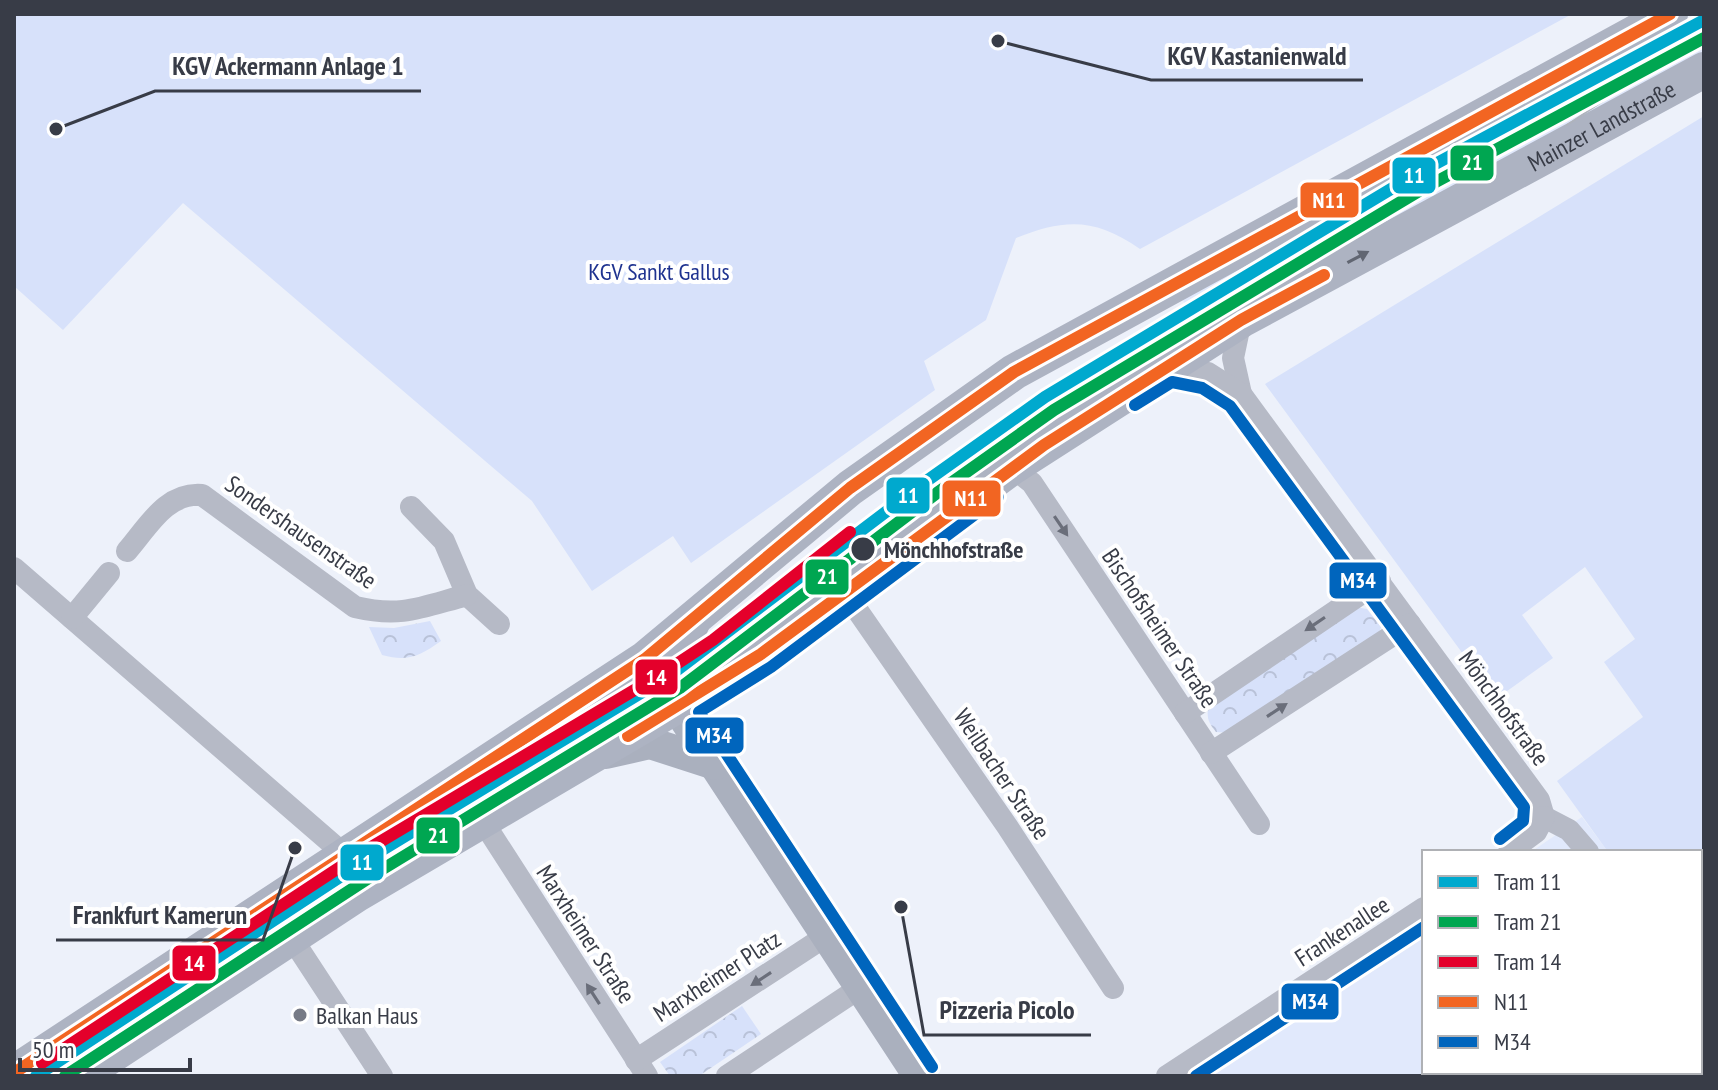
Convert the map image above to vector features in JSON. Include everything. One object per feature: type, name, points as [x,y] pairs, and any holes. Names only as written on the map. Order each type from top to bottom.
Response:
[{"type":"main road","points":[[14,1073],[645,659],[850,488],[1014,372],[1670,14]]},
{"type":"main road","name":"Mainzer Landstraße","points":[[80,1076],[291,937],[761,654],[1012,467],[1241,320],[1704,70]]},
{"type":"main road","points":[[697,616],[672,674],[677,707],[919,1076]]},
{"type":"main road","points":[[582,701],[627,689],[658,696],[677,707]]},
{"type":"main road","points":[[594,756],[650,743],[715,764]]},
{"type":"street","name":"Mönchhofstraße","points":[[1241,320],[1233,358],[1241,394]]},
{"type":"street","name":"Mönchhofstraße","points":[[1169,365],[1208,373],[1241,394],[1539,800],[1544,817],[1569,830],[1586,850]]},
{"type":"street","name":"Bischofsheimer Straße","points":[[1012,467],[1032,483],[1259,824]]},
{"type":"street","name":"Sondershausenstraße","points":[[127,551],[169,502],[186,494],[202,495],[355,607],[385,614],[406,612],[467,595]]},
{"type":"street","points":[[411,507],[444,541],[467,595],[499,624]]},
{"type":"street","points":[[14,568],[345,855]]},
{"type":"street","points":[[72,618],[109,573]]},
{"type":"street","points":[[1185,713],[1380,581]]},
{"type":"street","name":"Weilbacher Straße","points":[[844,591],[1007,826],[1113,988]]},
{"type":"street","points":[[1211,753],[1410,624]]},
{"type":"street","points":[[1512,850],[1536,832],[1544,817]]},
{"type":"street","name":"Marxheimer Straße","points":[[482,820],[641,1068]]},
{"type":"street","name":"Frankenallee","points":[[1167,1076],[1422,909]]},
{"type":"street","name":"Marxheimer Platz","points":[[641,1068],[826,936]]},
{"type":"street","points":[[291,937],[382,1076]]},
{"type":"street","points":[[727,1076],[861,987]]},
{"type":"shaded area","points":[[1704,14],[1704,57],[1200,326],[1179,295],[1500,118]]},
{"type":"shaded area","points":[[1582,817],[1607,850],[1534,850]]},
{"type":"shaded area","points":[[1422,925],[1422,1074],[1702,1074],[1702,978],[1704,981],[1704,1076],[1199,1076]]},
{"type":"green space","name":"KGV Sankt Gallus","points":[[14,14],[1572,14],[1140,249],[1109,231],[1080,224],[1050,227],[1016,238],[986,320],[924,361],[935,390],[691,563],[673,536],[592,591],[532,501],[183,203],[63,330],[14,286]]},
{"type":"green space","points":[[1704,116],[1704,981],[1702,850],[1607,850],[1557,781],[1643,717],[1604,662],[1635,639],[1585,567],[1522,615],[1553,658],[1496,699],[1265,384]]},
{"type":"green space","points":[[1356,607],[1367,609],[1381,627],[1377,639],[1231,733],[1216,732],[1208,719],[1209,704]]},
{"type":"green space","points":[[430,621],[441,641],[407,658],[382,655],[369,627],[394,628]]},
{"type":"green space","points":[[742,1006],[761,1034],[699,1076],[670,1076],[660,1062]]},
{"type":"tram line","name":"11","points":[[36,1076],[369,858],[672,674],[928,480],[1045,397],[1411,177],[1704,20]]},
{"type":"tram line","points":[[1254,270],[1704,37]]},
{"type":"tram line","name":"21","points":[[65,1076],[378,872],[680,688],[937,493],[1054,410],[1419,191],[1704,38]]},
{"type":"tram line","points":[[1567,125],[1603,101]]},
{"type":"tram line","name":"14","points":[[42,1063],[363,852],[663,673],[713,640],[850,532]]},
{"type":"transit line","name":"N11","points":[[14,1073],[645,659],[850,488],[1014,372],[1670,14]]},
{"type":"transit line","name":"N11","points":[[628,736],[761,654],[1044,445],[1241,320],[1324,275]]},
{"type":"transit line","name":"M34","points":[[1135,405],[1172,382],[1202,388],[1230,406],[1524,807],[1523,821],[1500,839]]},
{"type":"transit line","name":"M34","points":[[932,1067],[699,712],[771,667],[998,497]]},
{"type":"transit line","name":"M34","points":[[1196,1076],[1422,928]]},
{"type":"place","name":"KGV Kastanienwald","points":[[998,41]]},
{"type":"place","name":"KGV Ackermann Anlage 1","points":[[56,129]]},
{"type":"place","name":"Mönchhofstraße","points":[[863,549]]},
{"type":"place","name":"Frankfurt Kamerun","points":[[295,848]]},
{"type":"place","name":"Pizzeria Picolo","points":[[901,907]]},
{"type":"place","name":"Balkan Haus","points":[[300,1015]]}]
